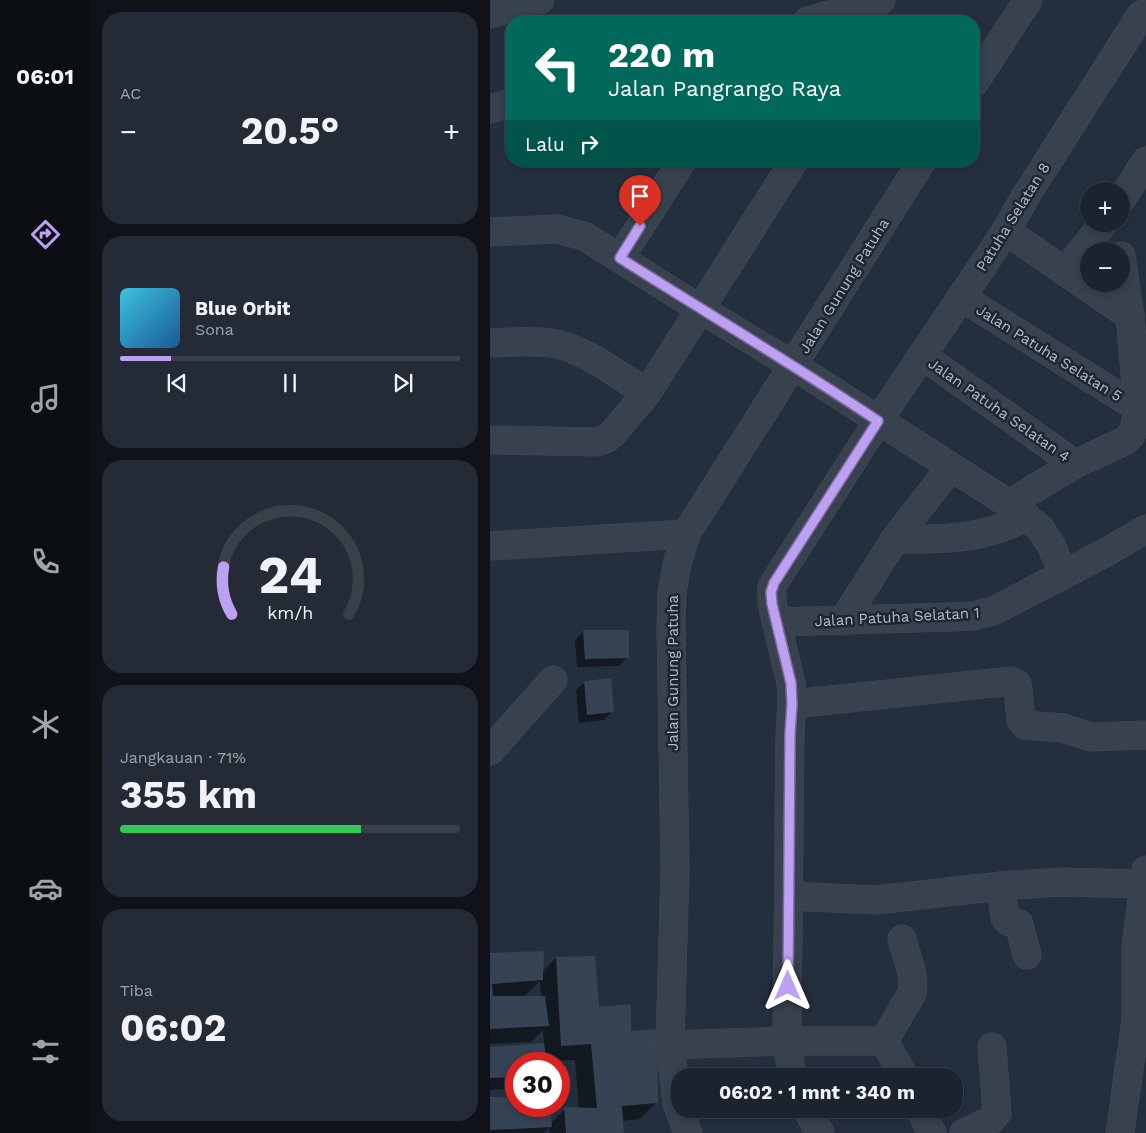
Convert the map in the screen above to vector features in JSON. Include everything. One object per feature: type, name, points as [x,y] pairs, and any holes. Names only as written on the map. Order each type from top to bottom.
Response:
[{"type":"street","points":[[490,14],[540,0]]},
{"type":"street","points":[[829,15],[881,0]]},
{"type":"street","points":[[886,15],[896,0]]},
{"type":"street","points":[[980,74],[1028,0]]},
{"type":"street","name":"Patuha Selatan 8","points":[[791,1068],[787,1041],[790,734],[792,704],[790,677],[771,597],[774,583],[878,421],[1006,231],[1032,186],[1144,21]]},
{"type":"street","points":[[490,109],[505,105]]},
{"type":"street","points":[[1130,186],[1146,161]]},
{"type":"street","points":[[620,258],[678,167]]},
{"type":"street","points":[[490,440],[602,441],[612,434],[647,393],[790,167]]},
{"type":"street","name":"Jalan Gunung Patuha","points":[[688,1133],[677,1102],[670,1045],[675,870],[671,626],[672,592],[677,564],[686,534],[918,167]]},
{"type":"street","points":[[490,232],[557,229],[584,236],[794,366],[1018,510],[1040,528],[1047,537],[1063,574]]},
{"type":"street","points":[[1006,231],[1130,316]]},
{"type":"street","points":[[1065,272],[1097,232]]},
{"type":"street","points":[[895,539],[941,539],[991,531],[1075,464],[1128,438],[1135,427],[1138,408],[1126,292]]},
{"type":"street","name":"Jalan Patuha Selatan 5","points":[[961,297],[1138,408]]},
{"type":"street","points":[[490,343],[525,342],[557,344],[580,351],[647,393]]},
{"type":"street","name":"Jalan Patuha Selatan 4","points":[[923,356],[1075,464]]},
{"type":"street","points":[[843,621],[895,539],[950,468]]},
{"type":"street","name":"Jalan Patuha Selatan 1","points":[[776,622],[973,616],[993,611],[1105,553],[1146,529]]},
{"type":"street","points":[[490,546],[686,534]]},
{"type":"street","points":[[490,751],[553,680]]},
{"type":"street","points":[[792,704],[1012,681],[1017,684],[1021,720],[1024,725],[1063,728],[1091,737],[1146,735]]},
{"type":"street","points":[[788,896],[876,900],[1001,886],[1145,877],[1136,946],[1136,1019],[1120,1133]]},
{"type":"street","points":[[1001,886],[1005,917],[1010,923],[1019,924],[1027,955]]},
{"type":"street","points":[[884,1042],[912,994],[913,978],[902,939]]},
{"type":"street","points":[[670,1045],[787,1041],[884,1042]]},
{"type":"street","points":[[884,1042],[899,1068]]},
{"type":"street","points":[[964,1133],[990,1121],[997,1113],[992,1047]]},
{"type":"street","points":[[812,1118],[820,1133]]},
{"type":"street","points":[[924,1118],[932,1133]]},
{"type":"building","points":[[583,630],[629,630],[629,658],[585,659]]},
{"type":"building","points":[[611,678],[614,712],[587,715],[584,681]]},
{"type":"building","points":[[544,951],[543,980],[492,984],[493,996],[545,996],[549,1026],[490,1029],[490,953]]},
{"type":"building","points":[[595,956],[599,1007],[631,1004],[631,1031],[657,1029],[658,1103],[622,1106],[624,1133],[566,1133],[565,1117],[570,1117],[570,1107],[597,1108],[591,1044],[561,1046],[556,957]]},
{"type":"building","points":[[544,1043],[545,1052],[505,1052],[505,1077],[490,1078],[490,1047]]},
{"type":"building","points":[[490,1097],[505,1097],[505,1117],[551,1117],[552,1127],[490,1130]]},
{"type":"route","points":[[640,226],[620,258],[794,366],[878,421],[774,583],[771,592],[772,604],[789,671],[792,694],[788,986]]}]
